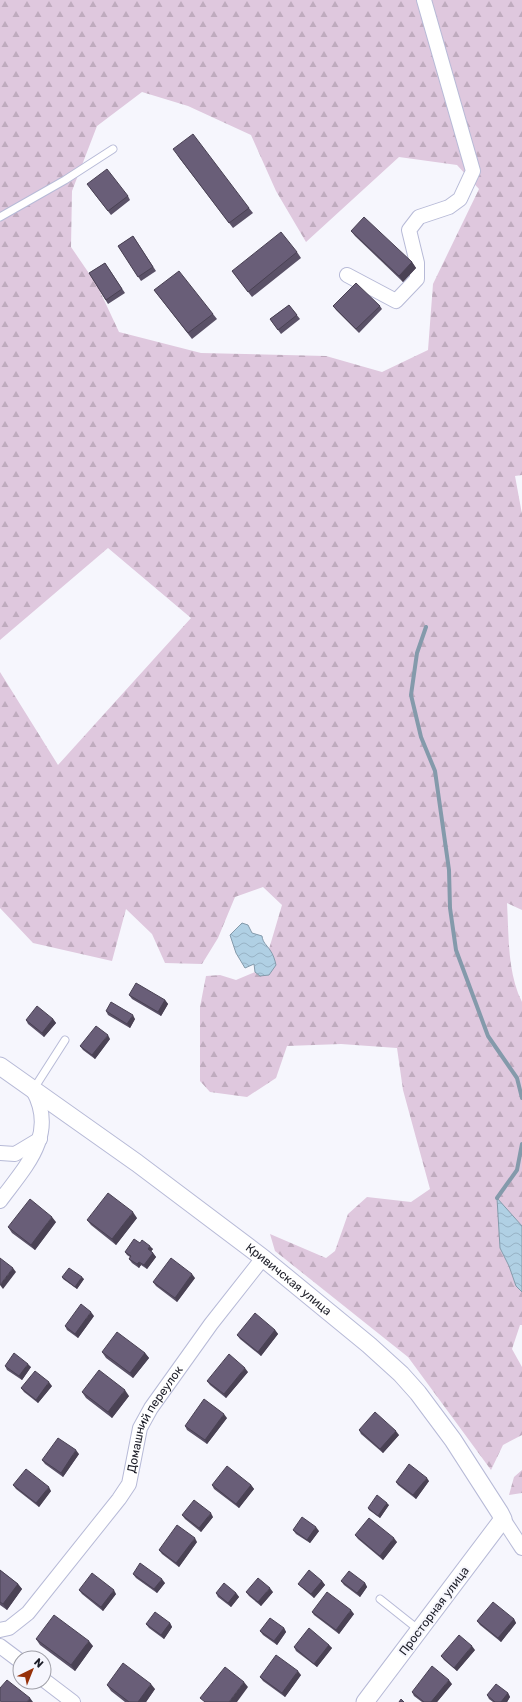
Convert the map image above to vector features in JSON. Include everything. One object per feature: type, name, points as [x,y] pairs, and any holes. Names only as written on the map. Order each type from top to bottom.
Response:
[{"type":"street","points":[[347,275],[396,301],[417,279],[417,263],[409,230],[419,217],[449,207],[460,199],[473,171],[424,0]]},
{"type":"street","name":"Кривичская улица","points":[[0,1066],[137,1163],[263,1258],[369,1345],[401,1374],[418,1393],[453,1440],[522,1548]]},
{"type":"street","points":[[0,1202],[34,1154],[40,1139],[42,1125],[41,1110],[33,1090]]},
{"type":"street","points":[[0,1153],[15,1154],[40,1139]]},
{"type":"street","name":"Домашний переулок","points":[[0,1630],[9,1628],[28,1613],[119,1499],[129,1484],[140,1428],[151,1408],[211,1324],[263,1258]]},
{"type":"street","name":"Просторная улица","points":[[365,1702],[503,1519]]},
{"type":"street","points":[[2,1652],[12,1657]]},
{"type":"street","points":[[52,1686],[73,1702]]},
{"type":"lane","points":[[0,217],[65,180],[113,149]]},
{"type":"lane","points":[[33,1090],[65,1040]]},
{"type":"lane","points":[[380,1600],[420,1631]]},
{"type":"green space","points":[[0,0],[522,0],[522,475],[515,476],[522,514],[522,910],[507,903],[511,966],[517,990],[522,1002],[522,1226],[497,1199],[500,1248],[509,1266],[516,1286],[522,1292],[522,1325],[520,1325],[512,1349],[522,1367],[522,1435],[503,1445],[491,1470],[408,1357],[275,1251],[270,1234],[326,1258],[335,1251],[348,1214],[367,1197],[411,1202],[430,1189],[403,1090],[397,1048],[341,1044],[287,1046],[276,1078],[247,1097],[210,1092],[200,1081],[200,1007],[206,976],[220,975],[236,980],[255,972],[260,976],[274,957],[269,949],[282,905],[263,887],[235,897],[218,938],[202,964],[165,963],[152,934],[126,909],[112,961],[33,943],[0,908],[0,672],[58,765],[191,618],[108,548],[0,640]],"holes":[[[142,92],[188,106],[251,135],[276,191],[306,242],[399,157],[457,165],[479,189],[433,284],[428,350],[382,372],[326,356],[201,353],[119,332],[97,285],[71,247],[72,191],[97,126]]]},
{"type":"green space","points":[[522,1470],[522,1493],[509,1495],[514,1477]]},
{"type":"water","points":[[242,923],[248,925],[252,933],[262,936],[264,942],[272,953],[276,965],[269,975],[260,976],[255,972],[254,964],[245,968],[236,953],[230,935]]},
{"type":"water","points":[[497,1198],[522,1226],[522,1292],[516,1286],[509,1266],[500,1248]]},
{"type":"building","points":[[193,134],[249,208],[229,223],[173,149]]},
{"type":"building","points":[[107,169],[128,196],[108,211],[87,184]]},
{"type":"building","points":[[364,217],[412,262],[399,276],[351,231]]},
{"type":"building","points":[[281,232],[297,252],[248,292],[232,271]]},
{"type":"building","points":[[133,236],[153,267],[138,277],[118,246]]},
{"type":"building","points":[[105,263],[122,289],[106,300],[89,273]]},
{"type":"building","points":[[179,271],[213,314],[188,333],[154,290]]},
{"type":"building","points":[[356,283],[380,306],[356,329],[333,306]]},
{"type":"building","points":[[289,305],[297,315],[278,330],[270,319]]},
{"type":"building","points":[[136,983],[165,1000],[158,1012],[129,995]]},
{"type":"building","points":[[111,1002],[133,1015],[127,1024],[106,1011]]},
{"type":"building","points":[[37,1006],[53,1019],[42,1033],[26,1020]]},
{"type":"building","points":[[96,1026],[108,1035],[92,1055],[80,1046]]},
{"type":"building","points":[[108,1193],[133,1212],[112,1239],[87,1220]]},
{"type":"building","points":[[30,1199],[52,1217],[31,1245],[8,1227]]},
{"type":"building","points":[[134,1239],[140,1243],[142,1240],[150,1246],[148,1249],[153,1253],[144,1265],[139,1262],[137,1264],[129,1259],[131,1256],[125,1252]]},
{"type":"building","points":[[0,1258],[13,1268],[0,1285]]},
{"type":"building","points":[[171,1258],[192,1274],[175,1298],[153,1282]]},
{"type":"building","points":[[69,1268],[82,1277],[75,1287],[62,1277]]},
{"type":"building","points":[[81,1304],[91,1312],[75,1334],[65,1326]]},
{"type":"building","points":[[255,1313],[275,1330],[258,1352],[237,1335]]},
{"type":"building","points":[[117,1332],[145,1353],[130,1373],[102,1352]]},
{"type":"building","points":[[14,1353],[28,1364],[19,1376],[5,1366]]},
{"type":"building","points":[[229,1354],[245,1368],[224,1394],[207,1381]]},
{"type":"building","points":[[99,1370],[125,1390],[108,1412],[82,1392]]},
{"type":"building","points":[[35,1371],[49,1382],[36,1400],[21,1388]]},
{"type":"building","points":[[204,1399],[224,1414],[205,1440],[185,1426]]},
{"type":"building","points":[[375,1412],[396,1431],[380,1449],[359,1430]]},
{"type":"building","points":[[58,1438],[76,1450],[61,1473],[42,1460]]},
{"type":"building","points":[[409,1464],[427,1478],[413,1495],[396,1482]]},
{"type":"building","points":[[227,1466],[251,1485],[236,1504],[212,1485]]},
{"type":"building","points":[[26,1469],[49,1487],[36,1503],[13,1485]]},
{"type":"building","points":[[377,1495],[387,1503],[378,1516],[368,1508]]},
{"type":"building","points":[[194,1500],[211,1513],[199,1528],[182,1515]]},
{"type":"building","points":[[302,1517],[316,1527],[307,1540],[293,1530]]},
{"type":"building","points":[[369,1518],[394,1538],[380,1556],[355,1535]]},
{"type":"building","points":[[177,1525],[195,1538],[176,1563],[159,1550]]},
{"type":"building","points":[[140,1563],[162,1579],[154,1589],[133,1574]]},
{"type":"building","points":[[0,1570],[18,1584],[3,1604],[0,1602]]},
{"type":"building","points":[[309,1570],[322,1581],[311,1594],[298,1584]]},
{"type":"building","points":[[349,1571],[365,1583],[357,1593],[341,1581]]},
{"type":"building","points":[[92,1573],[114,1590],[101,1607],[79,1590]]},
{"type":"building","points":[[258,1578],[270,1588],[258,1602],[246,1592]]},
{"type":"building","points":[[224,1583],[236,1593],[228,1603],[216,1593]]},
{"type":"building","points":[[327,1592],[351,1610],[336,1630],[312,1612]]},
{"type":"building","points":[[493,1602],[514,1619],[498,1638],[477,1621]]},
{"type":"building","points":[[155,1612],[170,1623],[161,1635],[146,1624]]},
{"type":"building","points":[[54,1615],[89,1641],[71,1665],[36,1639]]},
{"type":"building","points":[[270,1618],[284,1628],[274,1641],[260,1631]]},
{"type":"building","points":[[309,1628],[329,1645],[314,1664],[294,1647]]},
{"type":"building","points":[[459,1635],[472,1646],[454,1668],[441,1656]]},
{"type":"building","points":[[276,1655],[298,1671],[282,1693],[260,1677]]},
{"type":"building","points":[[123,1663],[151,1684],[138,1702],[129,1702],[107,1685]]},
{"type":"building","points":[[432,1666],[449,1680],[431,1702],[424,1702],[412,1692]]},
{"type":"building","points":[[225,1667],[244,1682],[229,1702],[205,1702],[200,1698]]},
{"type":"building","points":[[7,1680],[12,1684],[12,1690],[20,1690],[30,1698],[27,1702],[2,1702],[0,1701],[0,1688]]},
{"type":"building","points":[[496,1684],[508,1693],[501,1702],[495,1702],[487,1695]]},
{"type":"waterway","points":[[426,627],[417,653],[411,695],[421,737],[435,771],[449,870],[450,908],[456,950],[488,1036],[517,1078],[522,1098]]},
{"type":"waterway","points":[[497,1198],[517,1170],[522,1144]]}]
